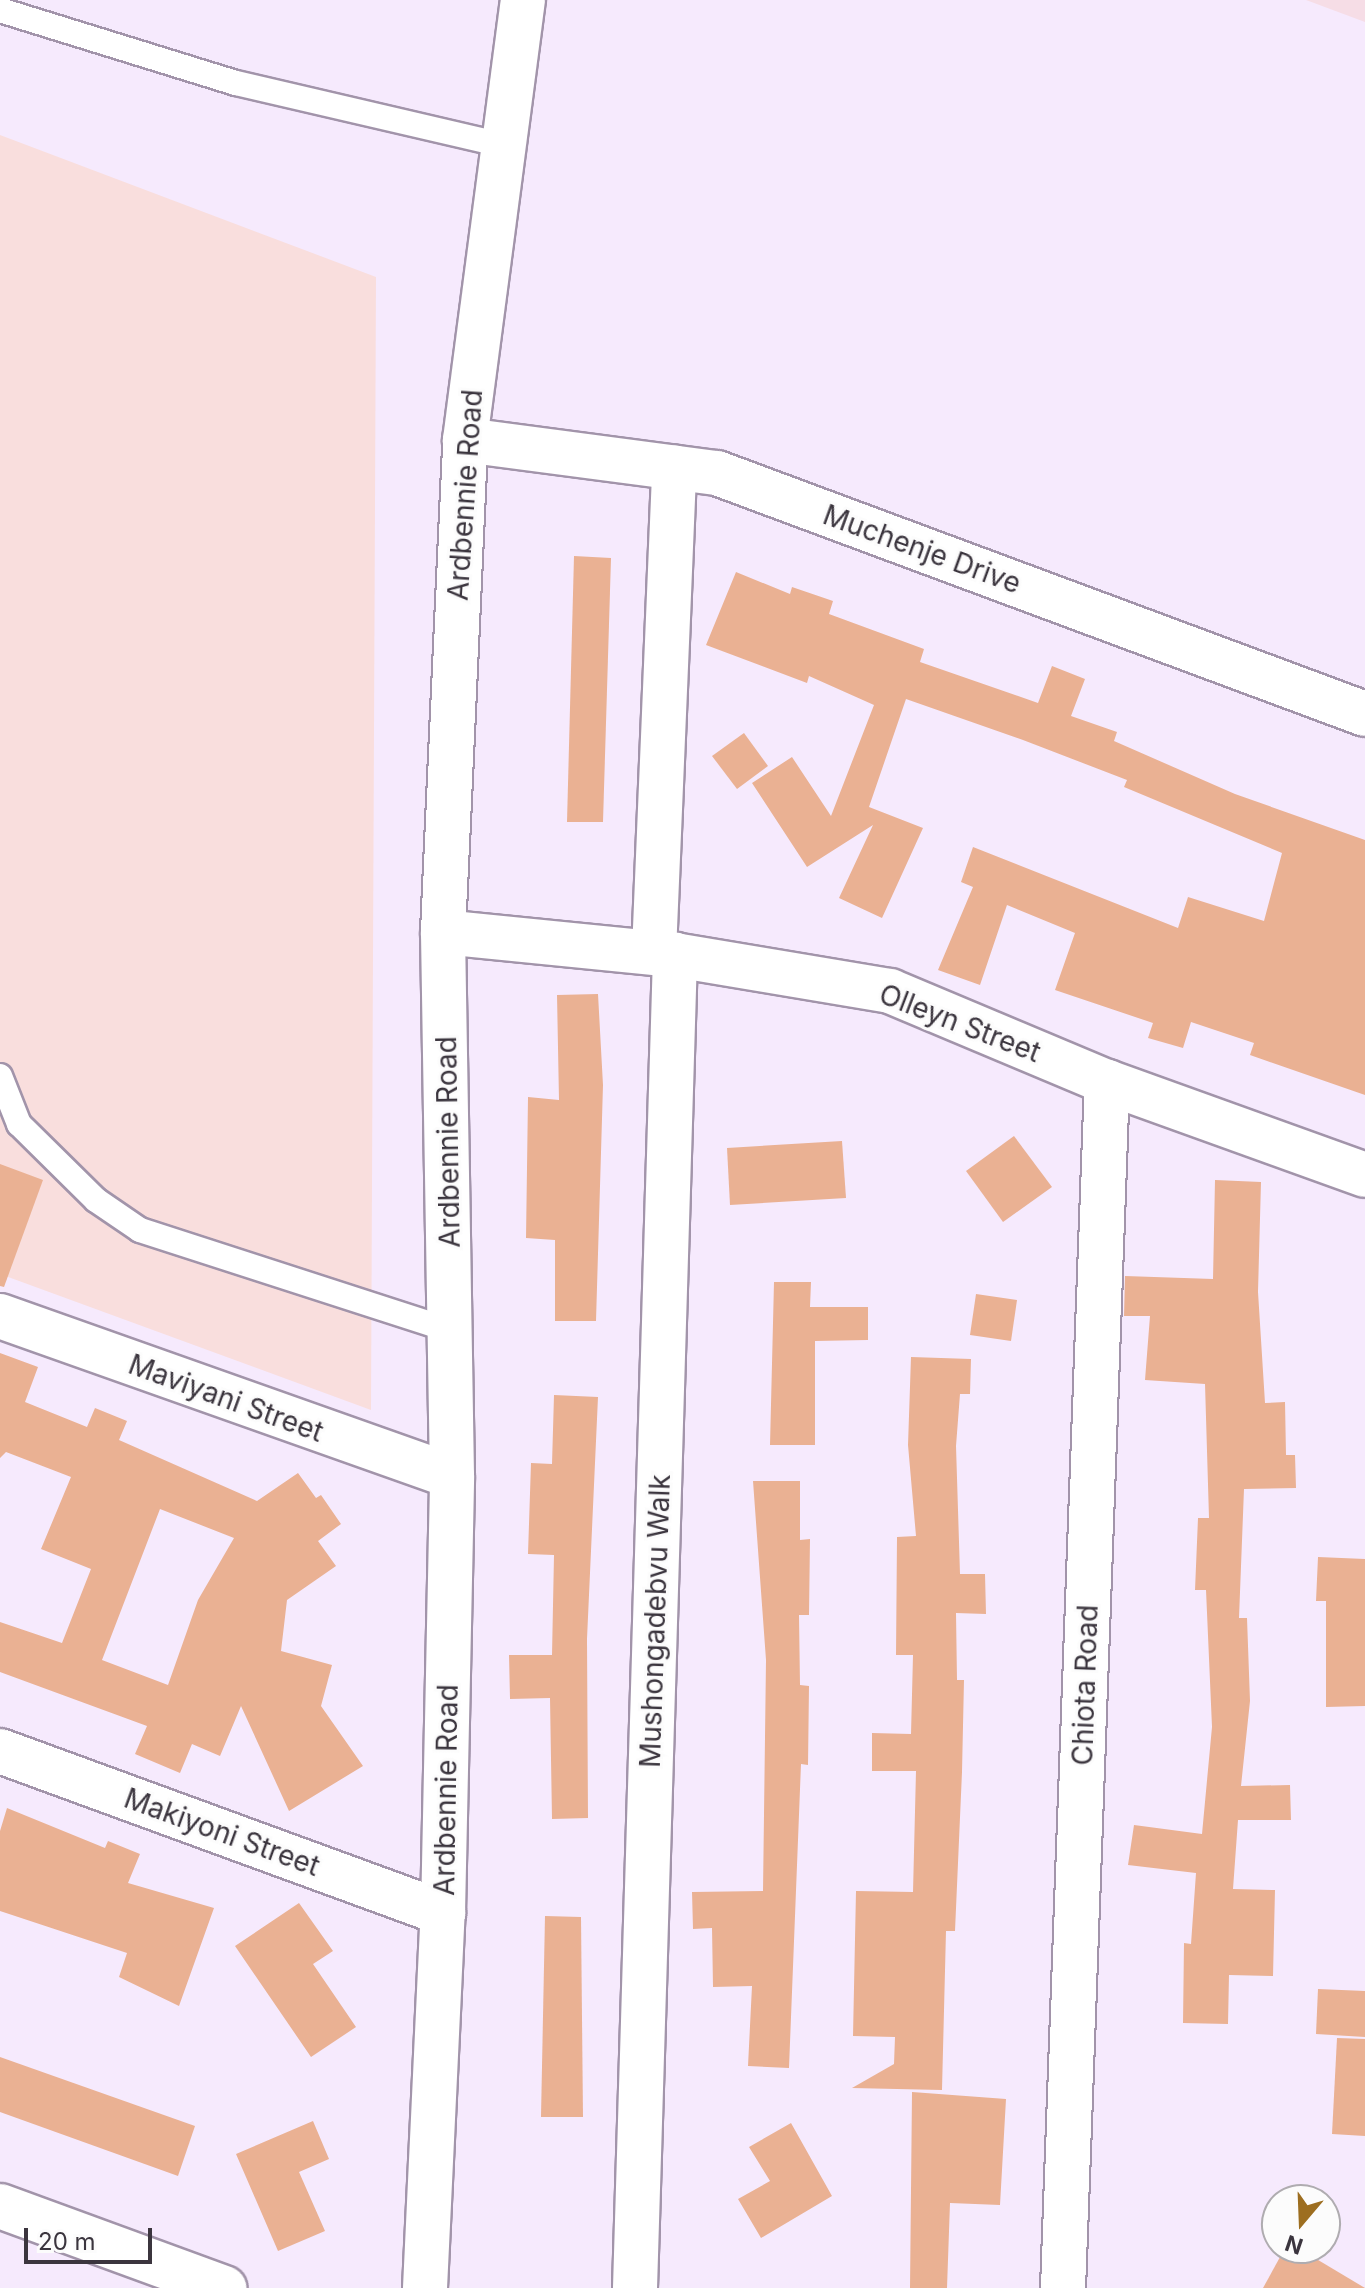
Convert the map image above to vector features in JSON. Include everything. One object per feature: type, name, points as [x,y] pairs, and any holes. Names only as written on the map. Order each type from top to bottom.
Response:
[{"type":"street","name":"Ardbennie Road","points":[[425,2288],[443,1913],[452,1476],[443,932],[465,440],[499,144],[523,0]]},
{"type":"street","name":"Muchenje Drive","points":[[465,440],[717,473],[1365,714]]},
{"type":"street","name":"Mushongadebvu Walk","points":[[635,2288],[674,467]]},
{"type":"street","name":"Olleyn Street","points":[[443,932],[664,954],[890,991],[1107,1082],[1365,1175]]},
{"type":"street","name":"Chiota Road","points":[[1063,2288],[1107,1082]]},
{"type":"street","name":"Maviyani Street","points":[[0,1316],[452,1476]]},
{"type":"street","name":"Makiyoni Street","points":[[0,1751],[443,1913]]},
{"type":"street","points":[[0,2206],[224,2288]]},
{"type":"lane","points":[[0,10],[236,83],[499,144]]},
{"type":"lane","points":[[0,1076],[19,1124],[96,1200],[140,1230],[452,1331]]},
{"type":"shaded area","points":[[1306,0],[1365,0],[1365,22]]},
{"type":"shaded area","points":[[0,135],[376,277],[371,1410],[0,1274]]},
{"type":"building","points":[[574,556],[611,558],[603,822],[567,822]]},
{"type":"building","points":[[736,572],[790,594],[792,587],[833,601],[829,614],[924,649],[920,662],[1038,703],[1052,666],[1085,679],[1071,716],[1117,732],[1114,741],[1235,794],[1365,840],[1365,1095],[1250,1055],[1254,1043],[1191,1022],[1183,1048],[1148,1038],[1153,1023],[1055,990],[1075,933],[1007,905],[980,985],[938,970],[973,887],[961,882],[973,847],[1178,928],[1188,897],[1264,921],[1282,853],[1124,787],[1127,780],[1023,740],[906,699],[869,807],[923,828],[882,918],[839,898],[873,825],[807,867],[752,783],[792,757],[831,816],[874,705],[809,676],[807,683],[706,645]]},
{"type":"building","points":[[744,733],[768,766],[737,789],[712,756]]},
{"type":"building","points":[[598,994],[603,1085],[596,1321],[555,1321],[555,1240],[526,1238],[528,1097],[559,1100],[557,995]]},
{"type":"building","points":[[1014,1136],[1052,1187],[1003,1222],[966,1171]]},
{"type":"building","points":[[842,1141],[846,1198],[730,1205],[727,1148]]},
{"type":"building","points":[[0,1164],[43,1180],[4,1287],[0,1286]]},
{"type":"building","points":[[1215,1180],[1261,1182],[1258,1292],[1265,1403],[1285,1402],[1286,1455],[1295,1455],[1296,1488],[1244,1489],[1239,1618],[1247,1618],[1250,1701],[1241,1786],[1290,1785],[1291,1820],[1238,1820],[1233,1889],[1275,1890],[1273,1976],[1229,1975],[1228,2024],[1183,2023],[1184,1943],[1191,1944],[1196,1873],[1128,1865],[1134,1825],[1202,1834],[1212,1727],[1206,1590],[1195,1590],[1198,1518],[1209,1518],[1205,1384],[1145,1380],[1150,1316],[1124,1316],[1125,1276],[1213,1279]]},
{"type":"building","points":[[774,1282],[811,1282],[810,1307],[868,1307],[868,1340],[815,1341],[815,1445],[770,1445]]},
{"type":"building","points":[[976,1294],[1017,1300],[1011,1341],[970,1335]]},
{"type":"building","points":[[0,1353],[38,1367],[25,1402],[87,1427],[95,1408],[127,1421],[119,1440],[257,1501],[298,1473],[316,1498],[321,1495],[341,1524],[318,1541],[336,1566],[287,1600],[281,1651],[332,1665],[321,1706],[363,1766],[289,1811],[241,1706],[220,1756],[192,1744],[180,1773],[135,1754],[147,1726],[0,1672],[0,1622],[62,1643],[91,1569],[41,1549],[71,1477],[6,1452],[0,1458]],"holes":[[[160,1509],[234,1538],[198,1600],[168,1685],[102,1660]]]},
{"type":"building","points":[[911,1357],[971,1359],[970,1394],[960,1394],[956,1446],[960,1574],[985,1574],[986,1614],[956,1613],[957,1680],[964,1680],[962,1772],[955,1931],[946,1931],[942,2090],[852,2088],[894,2064],[895,2037],[853,2036],[856,1891],[913,1892],[916,1771],[872,1771],[872,1733],[911,1734],[913,1655],[896,1655],[897,1537],[916,1536],[908,1445]]},
{"type":"building","points":[[554,1395],[598,1397],[587,1639],[588,1818],[552,1819],[550,1698],[510,1699],[509,1655],[552,1655],[554,1555],[528,1554],[531,1463],[552,1464]]},
{"type":"building","points":[[753,1481],[800,1481],[800,1540],[810,1539],[809,1615],[799,1615],[800,1685],[809,1686],[808,1765],[801,1764],[789,2068],[748,2066],[752,1986],[713,1987],[712,1928],[693,1929],[692,1892],[763,1891],[766,1660]]},
{"type":"building","points":[[1318,1557],[1365,1559],[1365,1706],[1326,1707],[1326,1601],[1316,1601]]},
{"type":"building","points":[[7,1808],[105,1848],[108,1841],[140,1854],[128,1883],[214,1908],[179,2006],[119,1977],[127,1953],[0,1911],[0,1831]]},
{"type":"building","points":[[299,1903],[333,1951],[313,1964],[356,2027],[311,2057],[235,1946]]},
{"type":"building","points":[[545,1916],[581,1917],[583,2117],[541,2117]]},
{"type":"building","points":[[1318,1989],[1365,1991],[1365,2037],[1316,2034]]},
{"type":"building","points":[[1337,2038],[1365,2039],[1365,2136],[1332,2134]]},
{"type":"building","points":[[0,2057],[195,2126],[178,2176],[0,2112]]},
{"type":"building","points":[[912,2092],[1006,2099],[1000,2205],[950,2203],[947,2288],[910,2288]]},
{"type":"building","points":[[313,2121],[329,2159],[299,2172],[325,2231],[278,2251],[236,2154]]},
{"type":"building","points":[[791,2123],[832,2196],[761,2238],[738,2199],[770,2181],[749,2147]]},
{"type":"building","points":[[1276,2264],[1325,2264],[1365,2288],[1263,2288]]}]
